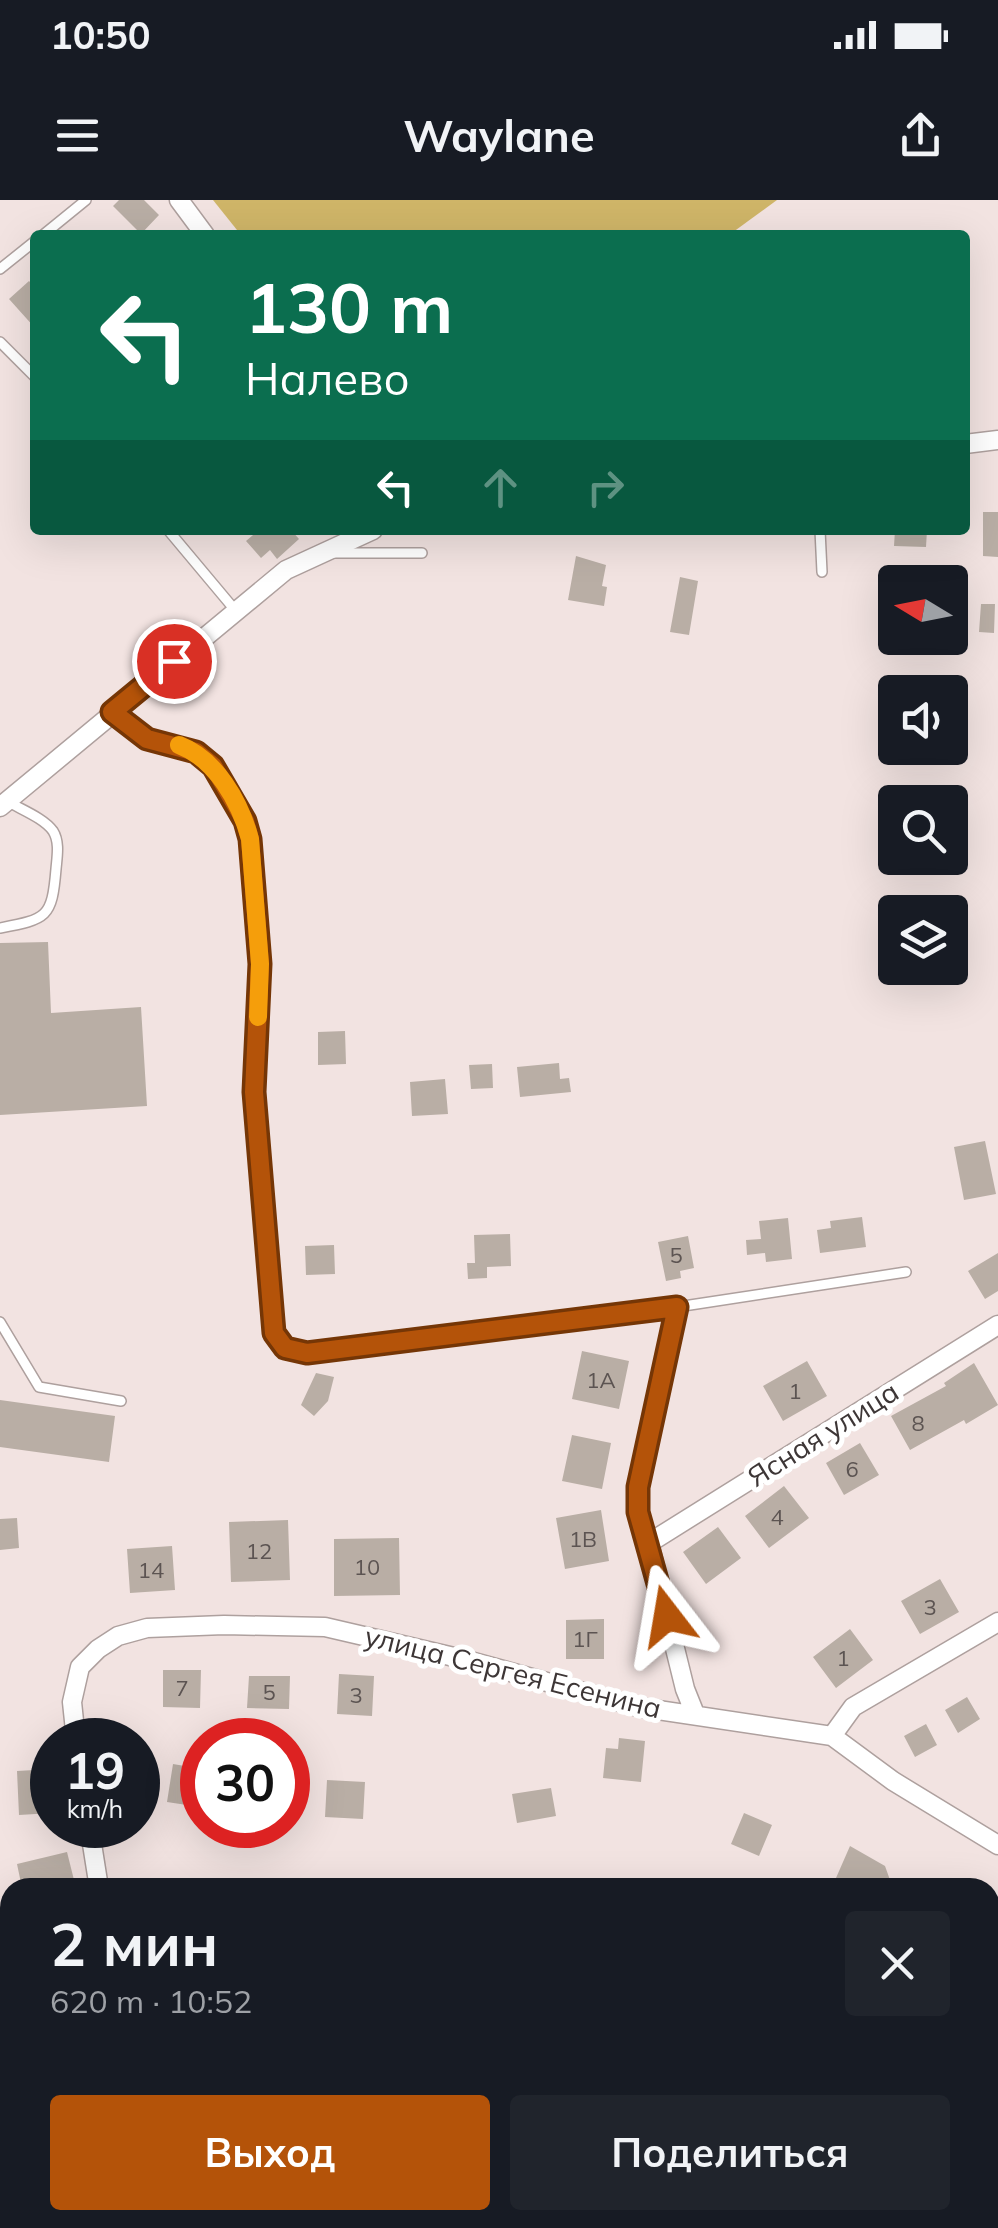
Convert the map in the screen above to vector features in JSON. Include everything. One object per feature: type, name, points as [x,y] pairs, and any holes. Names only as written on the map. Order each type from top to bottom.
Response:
[{"type":"street","points":[[179,200],[201,230]]},
{"type":"street","points":[[970,443],[998,440]]},
{"type":"street","points":[[3,804],[286,570],[361,535]]},
{"type":"street","points":[[677,1307],[638,1487],[638,1512],[695,1714]]},
{"type":"street","name":"Ясная улица","points":[[648,1543],[998,1325]]},
{"type":"street","points":[[832,1736],[853,1707],[998,1622]]},
{"type":"street","name":"улица Сергея Есенина","points":[[74,1718],[72,1702],[80,1668],[118,1636],[146,1628],[326,1628],[467,1660],[638,1707],[832,1736],[893,1781],[998,1845]]},
{"type":"street","points":[[92,1848],[96,1878]]},
{"type":"lane","points":[[48,230],[86,200]]},
{"type":"lane","points":[[0,269],[30,245]]},
{"type":"lane","points":[[0,342],[30,372]]},
{"type":"lane","points":[[172,535],[235,610]]},
{"type":"lane","points":[[820,535],[822,572]]},
{"type":"lane","points":[[322,553],[422,553]]},
{"type":"lane","points":[[112,712],[147,739],[196,752],[213,766],[245,821],[250,839],[260,964],[255,1108],[274,1333],[285,1348],[307,1353],[677,1307],[906,1272]]},
{"type":"lane","points":[[0,928],[35,921],[46,913],[53,901],[58,846],[50,827],[3,804]]},
{"type":"lane","points":[[0,1322],[39,1387],[121,1401]]},
{"type":"shaded area","points":[[213,200],[777,200],[736,230],[237,230]]},
{"type":"building","points":[[119,200],[144,200],[159,215],[145,230],[137,230],[113,206]]},
{"type":"building","points":[[30,282],[30,322],[9,299]]},
{"type":"building","points":[[983,512],[998,512],[998,557],[983,556]]},
{"type":"building","points":[[253,535],[295,535],[299,539],[277,559],[270,550],[261,558],[246,541]]},
{"type":"building","points":[[895,535],[927,535],[926,547],[894,546]]},
{"type":"building","points":[[576,556],[606,565],[604,606],[568,600]]},
{"type":"building","points":[[680,577],[698,581],[689,635],[670,632]]},
{"type":"building","points":[[981,604],[995,604],[994,633],[979,632]]},
{"type":"building","points":[[48,942],[51,1013],[141,1007],[147,1106],[0,1115],[0,943]]},
{"type":"building","points":[[345,1031],[346,1064],[318,1065],[318,1032]]},
{"type":"building","points":[[559,1063],[560,1079],[569,1078],[571,1092],[520,1097],[517,1067]]},
{"type":"building","points":[[492,1064],[493,1088],[471,1089],[469,1065]]},
{"type":"building","points":[[445,1079],[448,1114],[412,1116],[410,1082]]},
{"type":"building","points":[[985,1141],[996,1194],[964,1200],[954,1147]]},
{"type":"building","points":[[862,1217],[866,1247],[820,1253],[817,1230],[831,1228],[830,1221]]},
{"type":"building","points":[[788,1218],[792,1259],[766,1262],[765,1253],[747,1255],[746,1240],[761,1239],[759,1221]]},
{"type":"building","points":[[510,1234],[511,1266],[487,1267],[487,1278],[468,1279],[467,1263],[475,1263],[474,1235]]},
{"type":"building","points":[[688,1236],[694,1268],[680,1271],[681,1278],[666,1281],[658,1242]]},
{"type":"building","points":[[334,1245],[335,1274],[306,1275],[305,1246]]},
{"type":"building","points":[[998,1253],[998,1291],[985,1299],[968,1271]]},
{"type":"building","points":[[582,1351],[629,1361],[619,1409],[572,1399]]},
{"type":"building","points":[[807,1361],[827,1396],[783,1421],[763,1386]]},
{"type":"building","points":[[974,1363],[998,1405],[910,1450],[891,1416],[946,1386],[944,1383]]},
{"type":"building","points":[[316,1373],[334,1377],[328,1401],[314,1416],[301,1405]]},
{"type":"building","points":[[0,1400],[115,1416],[109,1462],[0,1447]]},
{"type":"building","points":[[572,1435],[611,1443],[602,1489],[562,1481]]},
{"type":"building","points":[[860,1443],[879,1475],[844,1495],[826,1463]]},
{"type":"building","points":[[784,1486],[809,1518],[769,1548],[745,1516]]},
{"type":"building","points":[[601,1510],[609,1561],[565,1569],[556,1518]]},
{"type":"building","points":[[17,1518],[19,1548],[0,1550],[0,1519]]},
{"type":"building","points":[[288,1520],[290,1580],[231,1582],[229,1522]]},
{"type":"building","points":[[718,1527],[741,1558],[706,1584],[683,1552]]},
{"type":"building","points":[[399,1538],[400,1595],[334,1596],[334,1539]]},
{"type":"building","points":[[172,1546],[175,1590],[130,1593],[127,1549]]},
{"type":"building","points":[[940,1579],[959,1612],[920,1634],[901,1601]]},
{"type":"building","points":[[604,1619],[604,1659],[566,1659],[566,1620]]},
{"type":"building","points":[[850,1629],[873,1660],[836,1688],[813,1657]]},
{"type":"building","points":[[163,1670],[201,1670],[200,1708],[163,1707]]},
{"type":"building","points":[[339,1674],[374,1676],[372,1716],[337,1714]]},
{"type":"building","points":[[249,1676],[290,1676],[289,1709],[247,1708]]},
{"type":"building","points":[[967,1697],[980,1719],[958,1733],[945,1710]]},
{"type":"building","points":[[926,1724],[937,1745],[915,1757],[904,1736]]},
{"type":"building","points":[[619,1738],[645,1741],[641,1782],[603,1778],[606,1748],[618,1749]]},
{"type":"building","points":[[173,1764],[180,1765],[180,1804],[167,1802]]},
{"type":"building","points":[[30,1770],[30,1814],[19,1815],[17,1771]]},
{"type":"building","points":[[327,1780],[365,1782],[363,1819],[325,1817]]},
{"type":"building","points":[[551,1788],[556,1816],[517,1823],[512,1794]]},
{"type":"building","points":[[744,1813],[772,1825],[759,1856],[731,1844]]},
{"type":"building","points":[[850,1846],[885,1866],[889,1878],[836,1878]]},
{"type":"building","points":[[67,1852],[74,1878],[20,1878],[17,1864]]},
{"type":"slow traffic","points":[[179,745],[213,766],[245,821],[250,839],[260,964],[258,1017]]},
{"type":"route","points":[[174,661],[112,712],[147,739],[196,752],[213,766],[245,821],[250,839],[260,964],[254,1092],[274,1333],[285,1348],[307,1353],[677,1307],[638,1487],[638,1512],[667,1616]]}]
